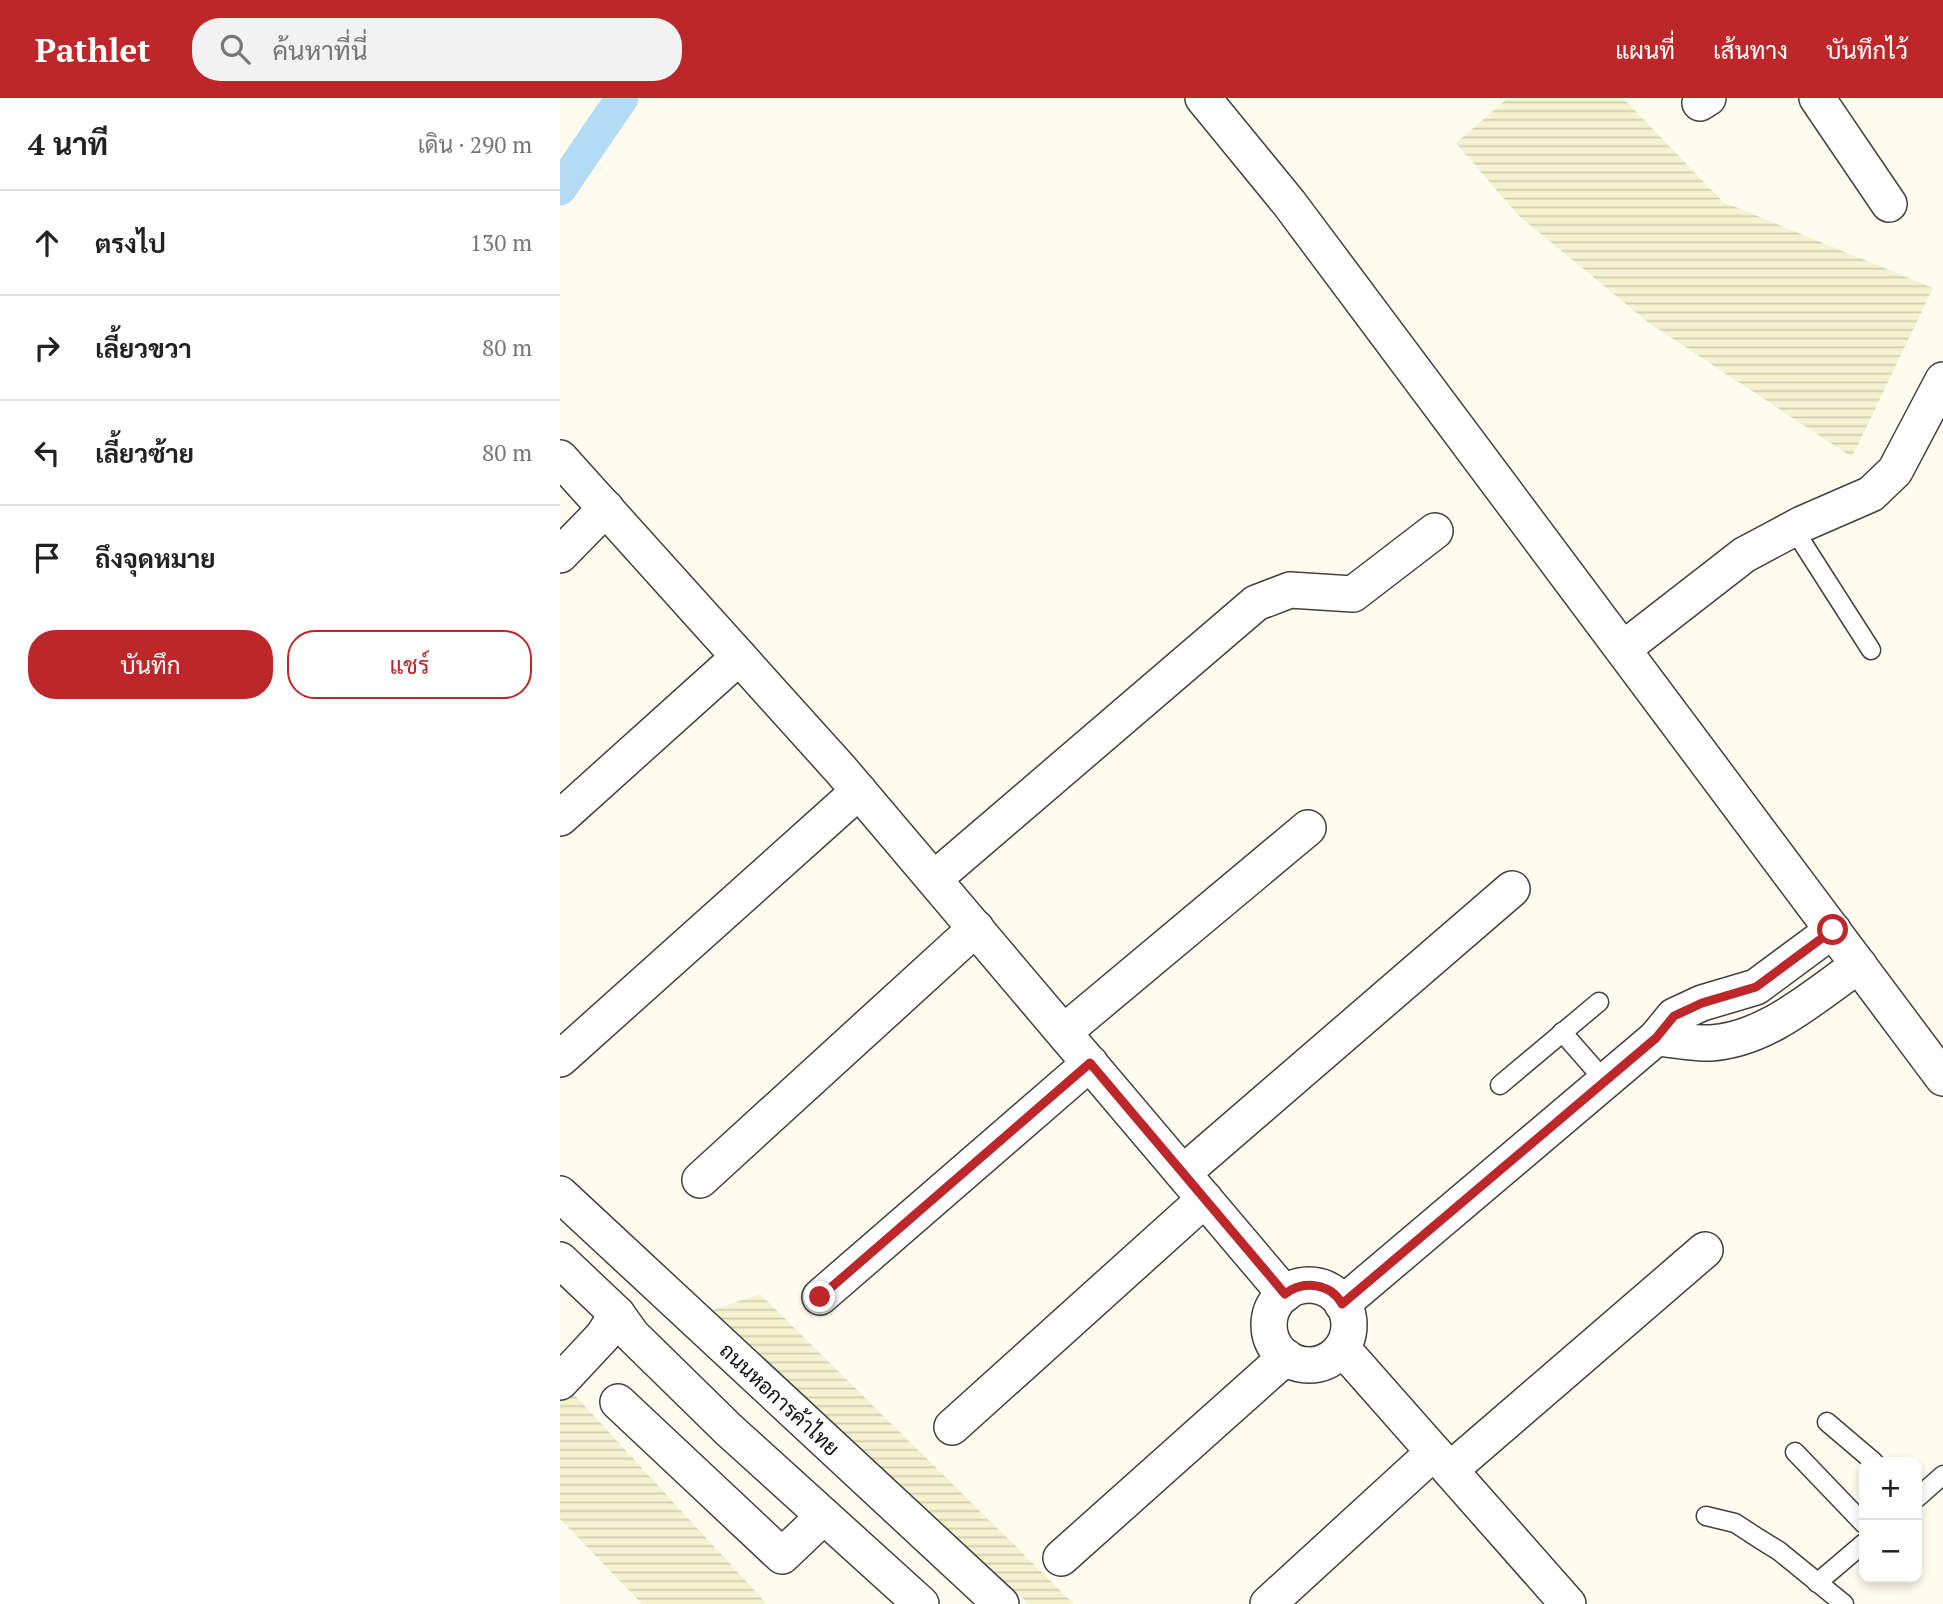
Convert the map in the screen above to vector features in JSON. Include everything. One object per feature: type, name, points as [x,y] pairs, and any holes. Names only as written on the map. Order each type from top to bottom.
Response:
[{"type":"street","points":[[1203,98],[1289,203],[1943,1078]]},
{"type":"street","points":[[1817,98],[1889,204]]},
{"type":"street","points":[[1623,649],[1744,555],[1793,528],[1871,494],[1895,471],[1943,380]]},
{"type":"street","points":[[560,458],[859,791],[1285,1294]]},
{"type":"street","points":[[560,555],[606,508]]},
{"type":"street","points":[[934,879],[1256,603],[1290,590],[1353,594],[1435,531]]},
{"type":"street","points":[[560,818],[740,657]]},
{"type":"street","points":[[560,1059],[859,791]]},
{"type":"street","points":[[1064,1032],[1308,828]]},
{"type":"street","points":[[952,1427],[1194,1186],[1513,889]]},
{"type":"street","points":[[700,1180],[976,928]]},
{"type":"street","points":[[1342,1304],[1656,1038],[1674,1016],[1702,1003],[1756,987],[1833,930]]},
{"type":"street","points":[[1656,1038],[1710,1043],[1752,1035],[1778,1021],[1859,965]]},
{"type":"street","points":[[820,1297],[1090,1063]]},
{"type":"street","name":"ถนนหอการค้าไทย","points":[[560,1194],[1001,1604]]},
{"type":"street","points":[[1268,1604],[1705,1250]]},
{"type":"street","points":[[560,1260],[617,1314],[632,1335],[719,1421],[921,1604]]},
{"type":"street","points":[[1316,1285],[1328,1290],[1342,1304],[1349,1322],[1347,1336],[1342,1348],[1333,1357],[1322,1363],[1297,1363],[1277,1348],[1269,1323],[1272,1310],[1285,1294],[1302,1286],[1316,1285]]},
{"type":"street","points":[[560,1382],[603,1336],[617,1314]]},
{"type":"street","points":[[1342,1348],[1442,1461],[1555,1600]]},
{"type":"street","points":[[1061,1558],[1286,1357]]},
{"type":"street","points":[[618,1402],[782,1556],[824,1517]]},
{"type":"lane","points":[[1793,528],[1871,650]]},
{"type":"lane","points":[[1500,1085],[1599,1002]]},
{"type":"lane","points":[[1563,1032],[1605,1081]]},
{"type":"lane","points":[[1827,1422],[1868,1457]]},
{"type":"lane","points":[[1795,1452],[1860,1520]]},
{"type":"lane","points":[[1922,1494],[1943,1475]]},
{"type":"lane","points":[[1706,1516],[1735,1523],[1779,1551],[1844,1604]]},
{"type":"lane","points":[[1817,1583],[1859,1547]]},
{"type":"shaded area","points":[[1508,98],[1623,98],[1723,202],[1933,288],[1852,457],[1649,323],[1519,216],[1456,143]]},
{"type":"shaded area","points":[[760,1294],[1074,1604],[1029,1604],[704,1313]]},
{"type":"shaded area","points":[[560,1379],[767,1604],[642,1604],[560,1519]]},
{"type":"waterway","points":[[560,189],[622,98]]},
{"type":"route","points":[[820,1297],[1090,1063],[1285,1294],[1302,1286],[1316,1285],[1339,1298],[1342,1304],[1656,1038],[1674,1016],[1702,1003],[1756,987],[1833,930]]}]
